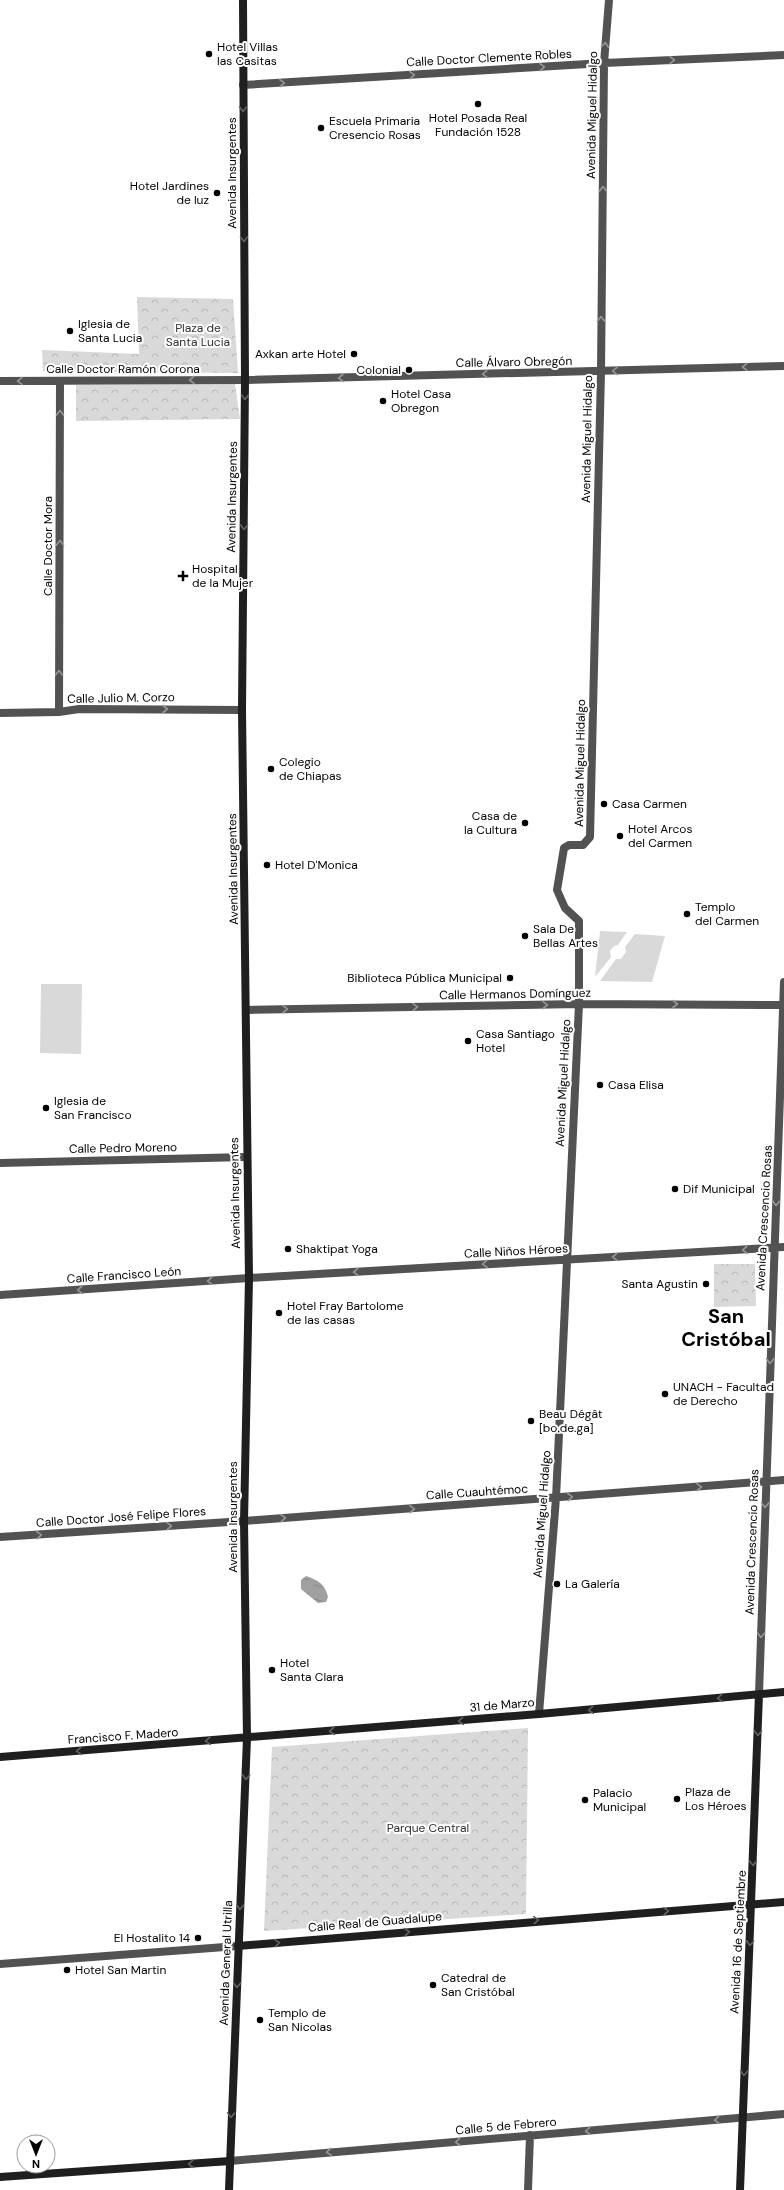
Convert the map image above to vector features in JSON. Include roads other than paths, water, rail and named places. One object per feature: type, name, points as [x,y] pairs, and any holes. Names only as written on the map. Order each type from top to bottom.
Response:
[{"type":"street","name":"Avenida Insurgentes","points":[[243,0],[246,380],[242,710],[246,1010],[246,1157],[249,1278],[244,1521],[247,1738]]},
{"type":"street","name":"Avenida Miguel Hidalgo","points":[[539,1714],[556,1498],[579,1004],[579,920],[565,908],[557,890],[564,848],[569,845],[583,845],[590,837],[601,372],[604,64],[609,0]]},
{"type":"street","name":"Calle Doctor Clemente Robles","points":[[243,85],[784,55]]},
{"type":"street","name":"Calle Álvaro Obregón","points":[[246,380],[601,372],[784,366]]},
{"type":"street","name":"Calle Doctor Ramón Corona","points":[[0,381],[246,380]]},
{"type":"street","name":"Calle Doctor Mora","points":[[59,712],[60,381]]},
{"type":"street","name":"Calle Julio M. Corzo","points":[[0,713],[59,712],[79,709],[242,710]]},
{"type":"street","name":"Avenida Crescencio Rosas","points":[[759,1694],[774,1248],[780,1136],[784,982]]},
{"type":"street","name":"Calle Hermanos Domínguez","points":[[246,1010],[579,1004],[784,1005]]},
{"type":"street","name":"Calle Pedro Moreno","points":[[0,1163],[246,1157]]},
{"type":"street","name":"Calle Niños Héroes","points":[[249,1278],[784,1247]]},
{"type":"street","name":"Calle Francisco León","points":[[0,1295],[249,1278]]},
{"type":"street","name":"Calle Cuauhtémoc","points":[[244,1521],[784,1480]]},
{"type":"street","name":"Calle Doctor José Felipe Flores","points":[[0,1537],[244,1521]]},
{"type":"street","name":"31 de Marzo","points":[[247,1738],[784,1692]]},
{"type":"street","name":"Avenida 16 de Septiembre","points":[[740,2190],[741,2118],[752,1904],[759,1694]]},
{"type":"street","name":"Francisco F. Madero","points":[[0,1757],[247,1738]]},
{"type":"street","name":"Avenida General Utrilla","points":[[229,2190],[247,1738]]},
{"type":"street","name":"Calle Real de Guadalupe","points":[[0,1964],[784,1902]]},
{"type":"street","name":"Calle 5 de Febrero","points":[[230,2161],[784,2114]]},
{"type":"street","points":[[528,2190],[530,2136]]},
{"type":"street","points":[[0,2178],[230,2161]]},
{"type":"water","points":[[306,1576],[314,1579],[323,1586],[328,1597],[326,1602],[318,1603],[301,1589],[301,1580]]},
{"type":"place","name":"Hotel Villas las Casitas","points":[[209,54]]},
{"type":"place","name":"Hotel Posada Real Fundación 1528","points":[[478,104]]},
{"type":"place","name":"Escuela Primaria Cresencio Rosas","points":[[321,128]]},
{"type":"place","name":"Hotel Jardines de luz","points":[[217,193]]},
{"type":"place","name":"Iglesia de Santa Lucia","points":[[70,331]]},
{"type":"place","name":"Axkan arte Hotel","points":[[354,354]]},
{"type":"place","name":"Colonial","points":[[409,370]]},
{"type":"place","name":"Hotel Casa Obregon","points":[[383,401]]},
{"type":"place","name":"Hospital de la Mujer","points":[[183,576]]},
{"type":"place","name":"Colegio de Chiapas","points":[[271,769]]},
{"type":"place","name":"Casa Carmen","points":[[604,804]]},
{"type":"place","name":"Casa de la Cultura","points":[[525,823]]},
{"type":"place","name":"Hotel Arcos del Carmen","points":[[620,836]]},
{"type":"place","name":"Hotel D'Monica","points":[[267,865]]},
{"type":"place","name":"Templo del Carmen","points":[[687,914]]},
{"type":"place","name":"Sala De Bellas Artes","points":[[525,936]]},
{"type":"place","name":"Biblioteca Pública Municipal","points":[[510,978]]},
{"type":"place","name":"Casa Santiago Hotel","points":[[468,1041]]},
{"type":"place","name":"Casa Elisa","points":[[600,1085]]},
{"type":"place","name":"Iglesia de San Francisco","points":[[46,1108]]},
{"type":"place","name":"Dif Municipal","points":[[675,1189]]},
{"type":"place","name":"Shaktipat Yoga","points":[[288,1249]]},
{"type":"place","name":"Santa Agustin","points":[[706,1284]]},
{"type":"place","name":"Hotel Fray Bartolome de las casas","points":[[279,1313]]},
{"type":"place","name":"UNACH - Facultad de Derecho","points":[[665,1394]]},
{"type":"place","name":"Beau Dégât [bo.de.ga]","points":[[531,1421]]},
{"type":"place","name":"La Galería","points":[[557,1584]]},
{"type":"place","name":"Hotel Santa Clara","points":[[272,1670]]},
{"type":"place","name":"Plaza de Los Héroes","points":[[677,1799]]},
{"type":"place","name":"Palacio Municipal","points":[[585,1800]]},
{"type":"place","name":"El Hostalito 14","points":[[198,1938]]},
{"type":"place","name":"Hotel San Martin","points":[[67,1970]]},
{"type":"place","name":"Catedral de San Cristóbal","points":[[433,1985]]},
{"type":"place","name":"Templo de San Nicolas","points":[[260,2020]]},
{"type":"district","name":"San Cristóbal","points":[[726,1328]]},
{"type":"park label","name":"Plaza de Santa Lucia","points":[[198,335]]},
{"type":"park label","name":"Parque Central","points":[[428,1828]]}]
